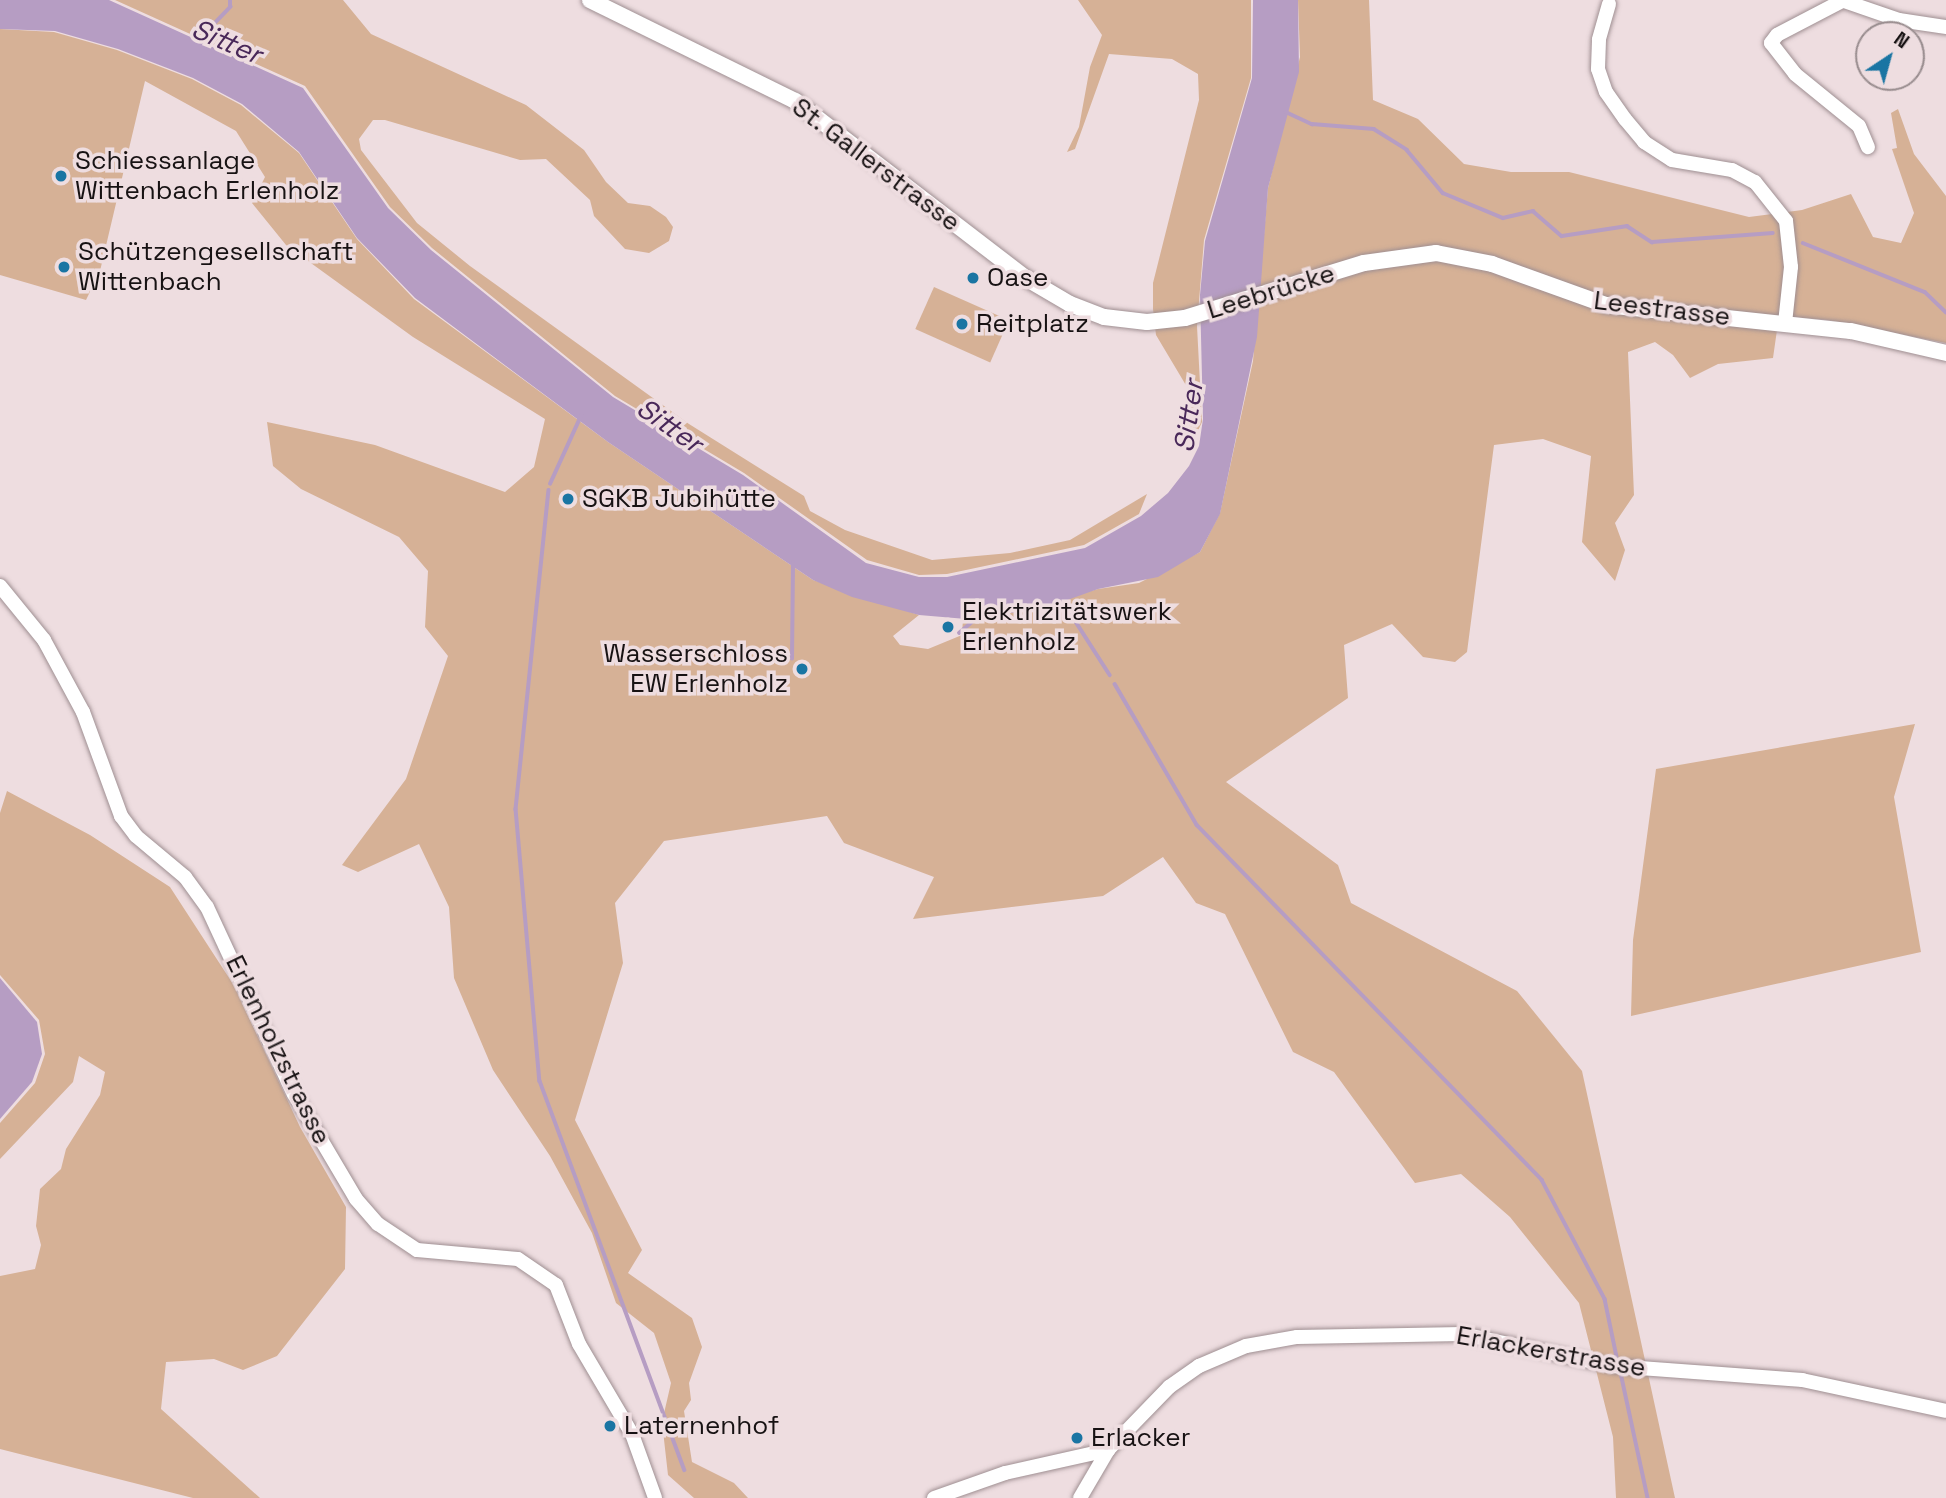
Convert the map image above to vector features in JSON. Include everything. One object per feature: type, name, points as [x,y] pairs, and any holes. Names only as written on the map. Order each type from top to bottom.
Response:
[{"type":"street","name":"St. Gallerstrasse","points":[[590,0],[795,102],[1056,297],[1104,317],[1159,322]]},
{"type":"street","points":[[1868,147],[1859,126],[1773,50],[1777,35],[1842,0],[1899,20],[1946,27]]},
{"type":"street","points":[[1609,4],[1599,40],[1598,69],[1625,120],[1649,147],[1672,160],[1732,170],[1755,182],[1786,221],[1791,267],[1785,323]]},
{"type":"street","name":"Leestrasse","points":[[1382,259],[1416,254],[1462,256],[1606,305],[1851,331],[1946,353]]},
{"type":"street","name":"Leebrücke","points":[[1159,322],[1200,314],[1382,259]]},
{"type":"street","name":"Erlenholzstrasse","points":[[0,586],[44,640],[83,712],[121,816],[136,836],[185,877],[207,907],[294,1094],[356,1199],[378,1224],[417,1250],[517,1259],[536,1267],[556,1285],[579,1344],[632,1434],[655,1498]]},
{"type":"street","name":"Erlackerstrasse","points":[[1080,1498],[1108,1450],[1169,1387],[1199,1366],[1246,1346],[1297,1337],[1462,1334],[1613,1366],[1802,1380],[1946,1411]]},
{"type":"street","points":[[934,1498],[1005,1473],[1108,1450]]},
{"type":"shaded area","points":[[0,0],[109,0],[303,88],[388,208],[431,250],[613,397],[743,475],[866,563],[919,577],[947,577],[1085,548],[1141,516],[1168,493],[1189,466],[1199,446],[1203,419],[1200,295],[1205,241],[1252,78],[1253,0],[1298,0],[1299,72],[1268,188],[1257,337],[1220,514],[1200,552],[1158,577],[1098,589],[1059,603],[978,620],[919,615],[852,597],[813,580],[608,442],[415,298],[357,238],[299,152],[242,104],[193,78],[118,49],[55,31],[0,29]]},
{"type":"shaded area","points":[[115,0],[343,0],[371,34],[526,105],[584,150],[606,182],[628,203],[650,206],[666,217],[673,227],[669,241],[649,253],[625,249],[594,216],[590,200],[546,159],[520,160],[385,120],[373,120],[359,139],[361,150],[417,223],[470,266],[689,424],[804,496],[810,511],[845,530],[932,560],[1010,553],[1070,540],[1147,494],[1139,514],[1084,545],[947,574],[919,575],[867,560],[744,473],[615,396],[432,248],[390,207],[305,86]]},
{"type":"shaded area","points":[[1078,0],[1251,0],[1251,78],[1204,240],[1197,326],[1202,422],[1195,437],[1190,438],[1187,387],[1156,335],[1153,283],[1199,100],[1198,74],[1172,59],[1109,54],[1075,149],[1067,152],[1079,127],[1090,67],[1102,35]]},
{"type":"shaded area","points":[[1298,0],[1369,0],[1373,100],[1418,119],[1464,164],[1511,172],[1569,172],[1749,217],[1802,210],[1851,194],[1873,237],[1901,243],[1914,213],[1892,149],[1897,148],[1891,113],[1898,109],[1914,154],[1946,196],[1946,343],[1828,320],[1779,316],[1773,358],[1718,364],[1690,378],[1673,355],[1655,342],[1628,352],[1634,495],[1615,523],[1625,550],[1615,581],[1582,542],[1591,456],[1543,439],[1494,445],[1467,652],[1455,662],[1423,657],[1392,624],[1344,645],[1348,698],[1226,782],[1338,865],[1351,903],[1517,991],[1582,1071],[1675,1498],[1616,1498],[1613,1437],[1579,1303],[1510,1217],[1461,1174],[1415,1183],[1334,1072],[1293,1052],[1225,914],[1196,903],[1163,857],[1103,896],[913,919],[934,877],[844,843],[827,816],[664,841],[615,903],[623,963],[575,1120],[642,1250],[628,1273],[692,1318],[702,1347],[689,1383],[691,1400],[684,1411],[692,1462],[734,1483],[748,1498],[694,1498],[668,1475],[662,1422],[671,1383],[654,1333],[616,1303],[592,1233],[550,1156],[493,1070],[454,978],[449,907],[419,844],[358,872],[342,865],[406,779],[448,656],[425,627],[428,571],[399,537],[301,489],[273,466],[267,422],[375,445],[505,492],[534,467],[545,419],[413,337],[286,245],[252,203],[265,177],[236,131],[145,81],[100,271],[86,300],[0,275],[0,29],[54,32],[117,50],[192,79],[241,105],[299,153],[357,239],[414,299],[608,442],[813,580],[919,615],[893,636],[900,645],[928,649],[962,635],[963,618],[1015,612],[1098,589],[1139,583],[1200,552],[1220,513],[1253,361],[1268,188],[1300,57]]},
{"type":"shaded area","name":"Reitplatz","points":[[934,287],[1009,320],[990,362],[915,329]]},
{"type":"shaded area","points":[[1915,724],[1894,797],[1921,952],[1631,1016],[1633,940],[1656,769]]},
{"type":"shaded area","points":[[7,791],[90,835],[170,887],[233,984],[300,1127],[346,1207],[345,1269],[277,1356],[243,1370],[214,1359],[166,1362],[161,1409],[260,1498],[193,1498],[0,1449],[0,1276],[35,1269],[41,1245],[36,1226],[40,1189],[61,1169],[66,1149],[100,1095],[105,1072],[79,1056],[73,1082],[0,1159],[0,1123],[35,1083],[45,1054],[39,1020],[0,975],[0,813]]},
{"type":"shaded area","points":[[0,978],[37,1022],[42,1054],[32,1082],[0,1119]]},
{"type":"waterway","name":"Sitter","points":[[210,46],[211,27],[230,7],[230,0]]},
{"type":"waterway","points":[[1286,112],[1312,124],[1374,129],[1407,150],[1443,193],[1503,218],[1533,211],[1562,236],[1627,226],[1652,242],[1773,233]]},
{"type":"waterway","points":[[1803,243],[1925,292],[1946,312]]},
{"type":"waterway","points":[[550,484],[581,416]]},
{"type":"waterway","points":[[549,490],[516,809],[540,1081],[685,1470]]},
{"type":"waterway","points":[[792,659],[793,563]]},
{"type":"waterway","points":[[1062,600],[1110,675]]},
{"type":"waterway","points":[[959,633],[977,618]]},
{"type":"waterway","points":[[1115,684],[1197,825],[1542,1180],[1605,1299],[1617,1357]]},
{"type":"waterway","points":[[1621,1373],[1648,1498]]},
{"type":"place","name":"Schiessanlage Wittenbach Erlenholz","points":[[61,176]]},
{"type":"place","name":"Schützengesellschaft Wittenbach","points":[[64,267]]},
{"type":"place","name":"Oase","points":[[973,278]]},
{"type":"place","name":"Reitplatz","points":[[962,324]]},
{"type":"place","name":"SGKB Jubihütte","points":[[568,499]]},
{"type":"place","name":"Elektrizitätswerk Erlenholz","points":[[948,627]]},
{"type":"place","name":"Wasserschloss EW Erlenholz","points":[[802,669]]},
{"type":"place","name":"Laternenhof","points":[[610,1426]]},
{"type":"place","name":"Erlacker","points":[[1077,1438]]}]
